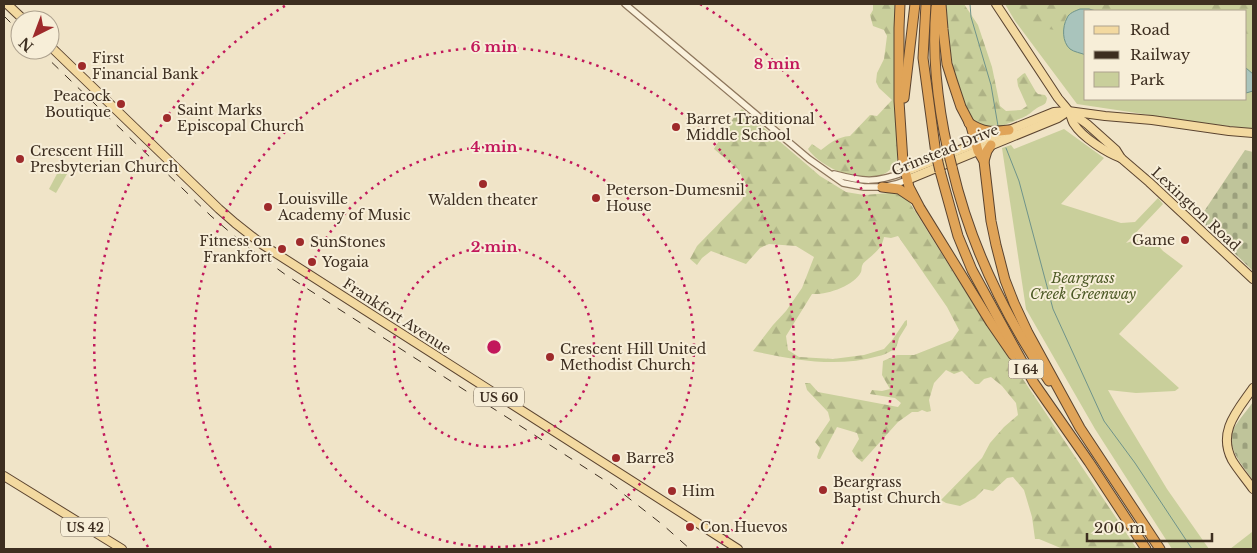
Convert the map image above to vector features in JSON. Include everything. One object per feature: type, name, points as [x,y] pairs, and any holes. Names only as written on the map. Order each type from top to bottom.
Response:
[{"type":"highway","points":[[900,4],[899,83],[903,162],[910,189],[991,323],[1034,384]]},
{"type":"highway","points":[[901,123],[914,4]]},
{"type":"highway","name":"I 64","points":[[926,4],[923,58],[936,154],[958,236],[972,270],[1034,384],[1089,462],[1146,549]]},
{"type":"highway","name":"I 64","points":[[937,4],[935,30],[937,78],[942,125],[958,195],[985,268],[1021,337],[1160,549]]},
{"type":"highway","points":[[941,4],[942,29],[948,64],[956,93],[984,162],[991,221],[1005,280],[1019,315],[1073,416]]},
{"type":"highway","points":[[969,123],[979,130],[988,132],[1009,130]]},
{"type":"highway","points":[[984,162],[991,145]]},
{"type":"highway","points":[[882,187],[898,189],[917,202]]},
{"type":"main road","name":"Lexington Road","points":[[996,4],[1068,111],[1074,125],[1107,152],[1122,158],[1253,279]]},
{"type":"main road","name":"Frankfort Avenue","points":[[60,56],[230,219],[263,245],[738,549]]},
{"type":"main road","name":"Grinstead Drive","points":[[977,147],[991,145],[1058,118],[1068,111]]},
{"type":"main road","name":"Grinstead Drive","points":[[906,176],[977,147],[1009,130],[1054,112],[1068,111],[1253,133]]},
{"type":"main road","points":[[1253,388],[1232,420],[1227,432],[1226,441],[1232,458],[1253,489]]},
{"type":"main road","name":"US 42","points":[[4,476],[122,549]]},
{"type":"street","name":"Grinstead Drive","points":[[625,4],[809,158],[842,183],[854,186],[882,187],[906,176]]},
{"type":"street","name":"Grinstead Drive","points":[[829,173],[853,179],[872,181],[906,176]]},
{"type":"green space","points":[[873,4],[896,4],[899,139],[896,162],[893,166],[885,174],[862,178],[836,170],[815,157],[808,149],[812,144],[821,150],[837,139],[850,136],[870,115],[877,116],[892,100],[879,88],[876,82],[877,73],[884,59],[887,36],[884,30],[873,26],[870,15],[873,10]]},
{"type":"green space","points":[[946,4],[964,4],[978,25],[992,67],[1000,106],[1006,111],[1021,110],[1027,106],[1017,79],[1025,73],[1036,92],[1045,95],[1047,98],[1045,104],[1024,117],[997,127],[981,127],[972,120],[965,107],[954,70],[950,51]]},
{"type":"green space","points":[[1005,4],[1253,4],[1253,129],[1077,104],[1015,21]]},
{"type":"green space","points":[[1014,4],[1077,4],[1068,13],[1064,22],[1055,30],[1031,22],[1022,15]]},
{"type":"green space","points":[[1089,4],[1118,4],[1121,8],[1119,10],[1102,10]]},
{"type":"green space","points":[[1204,4],[1253,4],[1253,62],[1247,56],[1247,10],[1212,10]]},
{"type":"green space","points":[[742,109],[820,176],[846,192],[864,195],[898,193],[908,200],[982,318],[1137,549],[1063,549],[1035,539],[1032,517],[1024,490],[1013,477],[1007,478],[993,491],[984,489],[975,498],[960,506],[941,500],[982,458],[990,443],[1004,427],[1018,415],[1016,403],[1002,386],[991,377],[984,379],[979,384],[975,384],[962,371],[954,374],[946,370],[934,383],[929,400],[931,411],[912,412],[898,422],[862,462],[852,451],[859,439],[857,433],[837,427],[820,459],[818,459],[820,448],[815,442],[830,420],[828,412],[807,390],[805,383],[810,383],[818,392],[898,407],[901,403],[895,398],[870,394],[872,390],[882,391],[890,389],[882,375],[883,361],[897,355],[914,355],[952,340],[959,330],[947,307],[898,236],[884,237],[880,247],[864,263],[861,272],[852,281],[840,289],[812,294],[786,336],[788,350],[799,357],[833,359],[864,355],[884,349],[907,320],[907,325],[899,338],[896,348],[883,355],[847,362],[800,360],[753,351],[802,288],[814,257],[796,246],[769,244],[760,248],[746,264],[711,251],[697,265],[690,259],[697,246],[742,200],[747,187],[738,169],[714,149],[731,122]]},
{"type":"green space","name":"Beargrass Creek Greenway","points":[[1064,129],[1104,158],[1061,204],[1121,223],[1135,222],[1158,198],[1163,204],[1126,243],[1143,238],[1157,244],[1183,266],[1119,334],[1179,388],[1175,391],[1136,393],[1108,390],[1167,489],[1209,549],[1172,549],[1095,429],[1026,309],[1002,148],[1011,145],[1014,149]]},
{"type":"green space","points":[[1245,150],[1253,152],[1253,271],[1199,219]]},
{"type":"green space","points":[[59,170],[67,174],[56,193],[49,189]]},
{"type":"green space","points":[[1253,402],[1253,480],[1236,456],[1231,442],[1234,428]]},
{"type":"green space","points":[[1252,532],[1253,549],[1230,549]]},
{"type":"water","points":[[1080,9],[1092,10],[1084,10],[1084,54],[1070,49],[1065,42],[1064,26],[1072,12]]},
{"type":"water","points":[[1247,69],[1253,74],[1253,91],[1247,93]]},
{"type":"waterway","points":[[970,4],[971,17],[991,85],[998,126]]},
{"type":"waterway","points":[[1006,148],[1019,181],[1053,309],[1104,421],[1135,463],[1192,549]]},
{"type":"railway","points":[[4,16],[10,22]]},
{"type":"railway","points":[[49,60],[211,216],[246,246],[286,275],[612,485],[690,549]]},
{"type":"place","name":"First Financial Bank","points":[[82,66]]},
{"type":"place","name":"Peacock Boutique","points":[[121,104]]},
{"type":"place","name":"Saint Marks Episcopal Church","points":[[167,118]]},
{"type":"place","name":"Barret Traditional Middle School","points":[[676,127]]},
{"type":"place","name":"Crescent Hill Presbyterian Church","points":[[20,159]]},
{"type":"place","name":"Walden theater","points":[[483,184]]},
{"type":"place","name":"Peterson-Dumesnil House","points":[[596,198]]},
{"type":"place","name":"Louisville Academy of Music","points":[[268,207]]},
{"type":"place","name":"Game","points":[[1185,240]]},
{"type":"place","name":"SunStones","points":[[300,242]]},
{"type":"place","name":"Fitness on Frankfort","points":[[282,249]]},
{"type":"place","name":"Yogaia","points":[[312,262]]},
{"type":"place","name":"Crescent Hill United Methodist Church","points":[[550,357]]},
{"type":"place","name":"Barre3","points":[[616,458]]},
{"type":"place","name":"Beargrass Baptist Church","points":[[823,490]]},
{"type":"place","name":"Him","points":[[672,491]]},
{"type":"place","name":"Con Huevos","points":[[690,527]]}]
